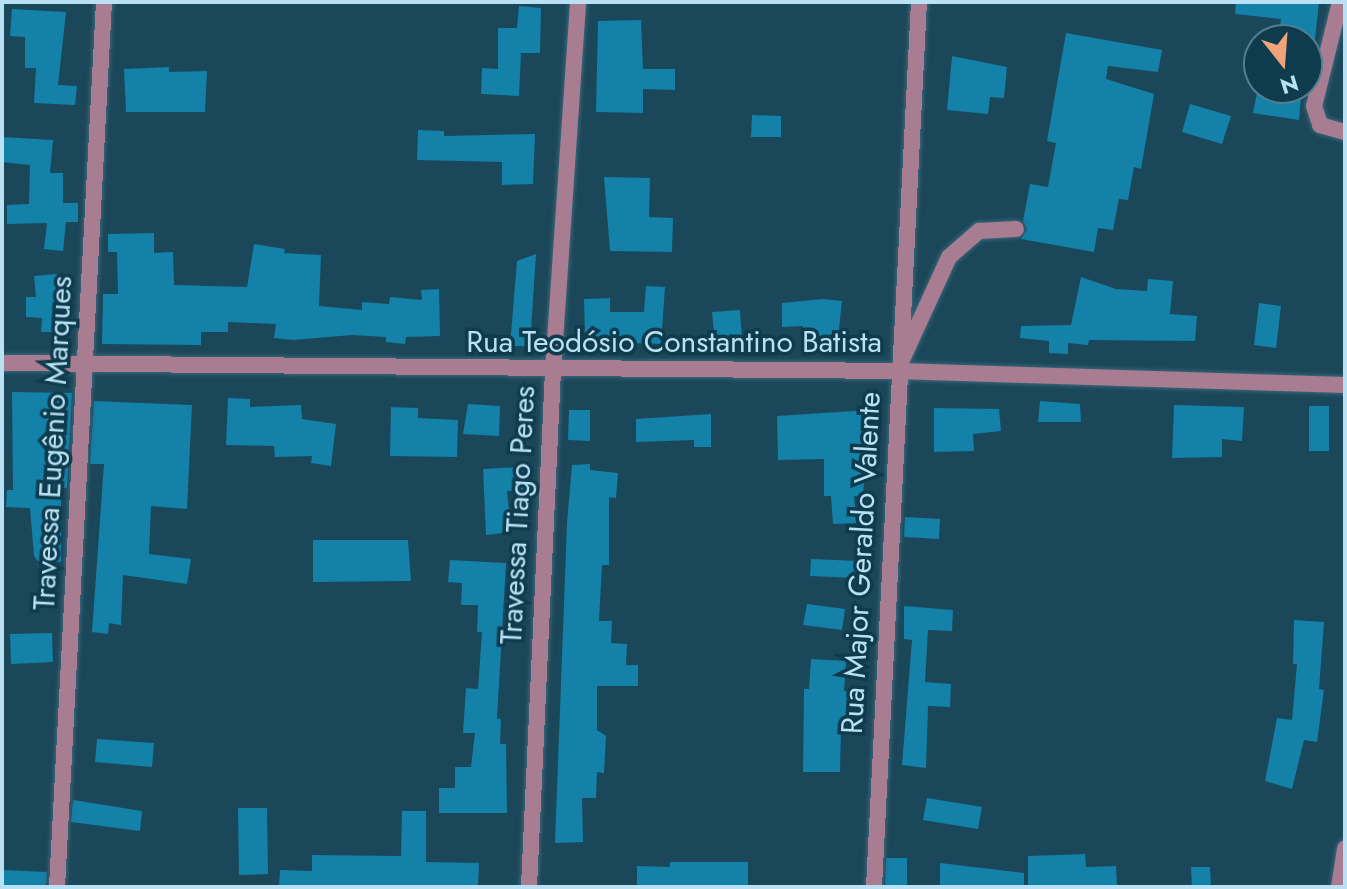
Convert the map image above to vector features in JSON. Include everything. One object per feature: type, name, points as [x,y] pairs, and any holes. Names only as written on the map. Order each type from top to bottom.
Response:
[{"type":"street","name":"Travessa Eugênio Marques","points":[[57,887],[104,2]]},
{"type":"street","name":"Travessa Tiago Peres","points":[[529,887],[553,370],[578,2]]},
{"type":"street","name":"Rua Major Geraldo Valente","points":[[874,887],[897,371],[919,2]]},
{"type":"street","points":[[1340,2],[1314,106],[1320,125],[1345,132]]},
{"type":"street","points":[[897,371],[949,257],[979,231],[1016,229]]},
{"type":"street","name":"Rua Teodósio Constantino Batista","points":[[2,363],[897,371],[1345,385]]},
{"type":"street","points":[[1339,887],[1345,848]]},
{"type":"building","points":[[1236,2],[1319,2],[1317,24],[1280,24],[1281,19],[1235,14]]},
{"type":"building","points":[[519,6],[541,8],[540,53],[521,53],[519,96],[481,94],[482,68],[498,69],[498,28],[517,28]]},
{"type":"building","points":[[12,9],[66,12],[58,85],[77,86],[75,105],[34,103],[36,68],[25,68],[25,37],[10,36]]},
{"type":"building","points":[[641,20],[643,69],[675,69],[675,90],[643,89],[643,113],[596,112],[598,21]]},
{"type":"building","points":[[1066,33],[1162,50],[1158,72],[1108,66],[1106,79],[1154,94],[1141,169],[1134,167],[1128,200],[1119,199],[1113,230],[1098,228],[1094,252],[1021,239],[1027,229],[1023,221],[1030,184],[1048,187],[1056,143],[1047,141]]},
{"type":"building","points":[[952,56],[1007,67],[1004,98],[990,97],[988,114],[947,110]]},
{"type":"building","points":[[169,67],[169,72],[207,71],[205,112],[126,112],[124,69]]},
{"type":"building","points":[[1190,104],[1231,116],[1222,144],[1182,132]]},
{"type":"building","points":[[1255,104],[1300,104],[1299,120],[1253,113]]},
{"type":"building","points":[[752,115],[781,116],[781,137],[751,137]]},
{"type":"building","points":[[418,130],[444,131],[444,136],[535,134],[533,184],[502,185],[502,162],[417,160]]},
{"type":"building","points":[[2,137],[53,140],[50,173],[63,173],[63,203],[78,203],[78,222],[66,222],[63,251],[44,249],[47,223],[7,224],[7,205],[29,204],[30,165],[2,162]]},
{"type":"building","points":[[604,177],[650,178],[649,217],[673,218],[672,252],[610,251]]},
{"type":"building","points":[[154,233],[154,253],[173,252],[174,285],[247,287],[254,244],[285,249],[284,253],[321,255],[319,306],[362,310],[362,302],[389,304],[390,297],[422,300],[421,290],[439,289],[440,336],[406,337],[405,344],[386,342],[386,337],[352,335],[293,340],[274,338],[276,324],[228,322],[228,332],[201,332],[201,345],[102,344],[103,294],[118,294],[117,252],[108,252],[108,234]]},
{"type":"building","points":[[536,254],[530,346],[510,346],[517,261]]},
{"type":"building","points":[[57,274],[58,298],[63,298],[61,332],[41,332],[42,318],[26,317],[26,297],[36,297],[34,276]]},
{"type":"building","points":[[1081,277],[1116,289],[1147,291],[1148,279],[1173,281],[1170,314],[1197,316],[1195,341],[1089,340],[1088,345],[1068,343],[1068,354],[1049,353],[1049,341],[1020,338],[1021,326],[1071,325]]},
{"type":"building","points":[[646,286],[665,287],[661,344],[628,343],[628,336],[585,337],[584,299],[610,298],[610,312],[644,312]]},
{"type":"building","points":[[823,299],[842,301],[837,348],[803,345],[803,326],[782,327],[782,303]]},
{"type":"building","points":[[1259,303],[1281,306],[1276,348],[1254,345]]},
{"type":"building","points":[[740,310],[742,341],[715,343],[712,312]]},
{"type":"building","points":[[12,392],[72,393],[67,488],[61,488],[61,562],[38,561],[34,556],[30,508],[6,507],[7,490],[13,490]]},
{"type":"building","points":[[228,398],[250,399],[250,407],[301,405],[302,419],[336,424],[331,466],[311,463],[312,456],[275,457],[274,446],[226,445]]},
{"type":"building","points":[[94,401],[192,405],[187,509],[151,506],[149,554],[191,559],[187,584],[123,575],[121,625],[109,623],[108,634],[92,632],[104,464],[90,464]]},
{"type":"building","points":[[1040,401],[1080,404],[1081,422],[1038,422]]},
{"type":"building","points":[[468,404],[500,406],[499,436],[463,434]]},
{"type":"building","points":[[1174,405],[1244,407],[1242,441],[1222,439],[1222,457],[1172,458]]},
{"type":"building","points":[[1309,406],[1329,406],[1329,451],[1309,451]]},
{"type":"building","points":[[391,407],[418,408],[418,418],[458,420],[457,457],[390,456]]},
{"type":"building","points":[[934,408],[999,409],[1001,431],[973,434],[974,451],[934,452]]},
{"type":"building","points":[[569,410],[590,410],[590,441],[568,440]]},
{"type":"building","points":[[869,410],[863,497],[854,496],[856,523],[833,524],[831,496],[824,496],[824,459],[778,460],[777,416]]},
{"type":"building","points":[[711,414],[711,447],[694,447],[694,440],[636,442],[636,419]]},
{"type":"building","points":[[590,464],[590,470],[618,473],[616,498],[609,497],[609,565],[602,565],[599,621],[612,621],[611,643],[627,644],[626,665],[638,665],[638,686],[597,686],[597,730],[606,736],[604,773],[597,772],[596,798],[582,798],[583,842],[555,843],[572,465]]},
{"type":"building","points":[[522,467],[524,490],[507,491],[511,532],[486,535],[483,469]]},
{"type":"building","points":[[905,517],[940,519],[939,539],[904,537]]},
{"type":"building","points":[[313,540],[408,540],[411,581],[313,582]]},
{"type":"building","points":[[811,559],[858,561],[857,578],[810,576]]},
{"type":"building","points":[[450,560],[506,563],[497,719],[501,719],[500,744],[506,744],[507,813],[439,813],[439,788],[455,788],[455,767],[471,767],[475,733],[463,733],[466,688],[478,689],[482,632],[477,632],[478,605],[461,605],[462,583],[448,582]]},
{"type":"building","points":[[807,604],[845,609],[842,630],[803,625]]},
{"type":"building","points":[[904,606],[953,610],[952,631],[928,630],[925,682],[951,684],[950,707],[928,706],[926,768],[902,765],[912,640],[904,639]]},
{"type":"building","points":[[1294,620],[1324,622],[1319,689],[1324,690],[1317,742],[1304,740],[1292,789],[1265,781],[1277,718],[1292,720],[1297,664],[1293,664]]},
{"type":"building","points":[[52,633],[53,662],[11,664],[10,634]]},
{"type":"building","points":[[811,659],[846,661],[844,691],[851,692],[849,728],[841,728],[840,772],[803,772],[804,689],[809,689]]},
{"type":"building","points":[[97,739],[154,743],[152,767],[95,762]]},
{"type":"building","points":[[927,798],[982,807],[978,829],[923,820]]},
{"type":"building","points":[[73,800],[142,811],[140,831],[71,822]]},
{"type":"building","points":[[238,808],[267,808],[268,874],[239,875]]},
{"type":"building","points":[[402,811],[426,811],[426,862],[479,863],[478,887],[279,887],[280,870],[312,871],[312,855],[401,856]]},
{"type":"building","points":[[1085,854],[1086,867],[1116,866],[1117,887],[1028,887],[1028,856]]},
{"type":"building","points":[[886,858],[907,858],[907,887],[885,887]]},
{"type":"building","points":[[670,862],[748,862],[748,887],[637,887],[637,866],[670,867]]},
{"type":"building","points":[[940,863],[1024,873],[1024,887],[940,887]]},
{"type":"building","points":[[1191,867],[1210,867],[1211,887],[1192,887]]},
{"type":"building","points":[[2,870],[47,872],[46,887],[2,887]]}]
